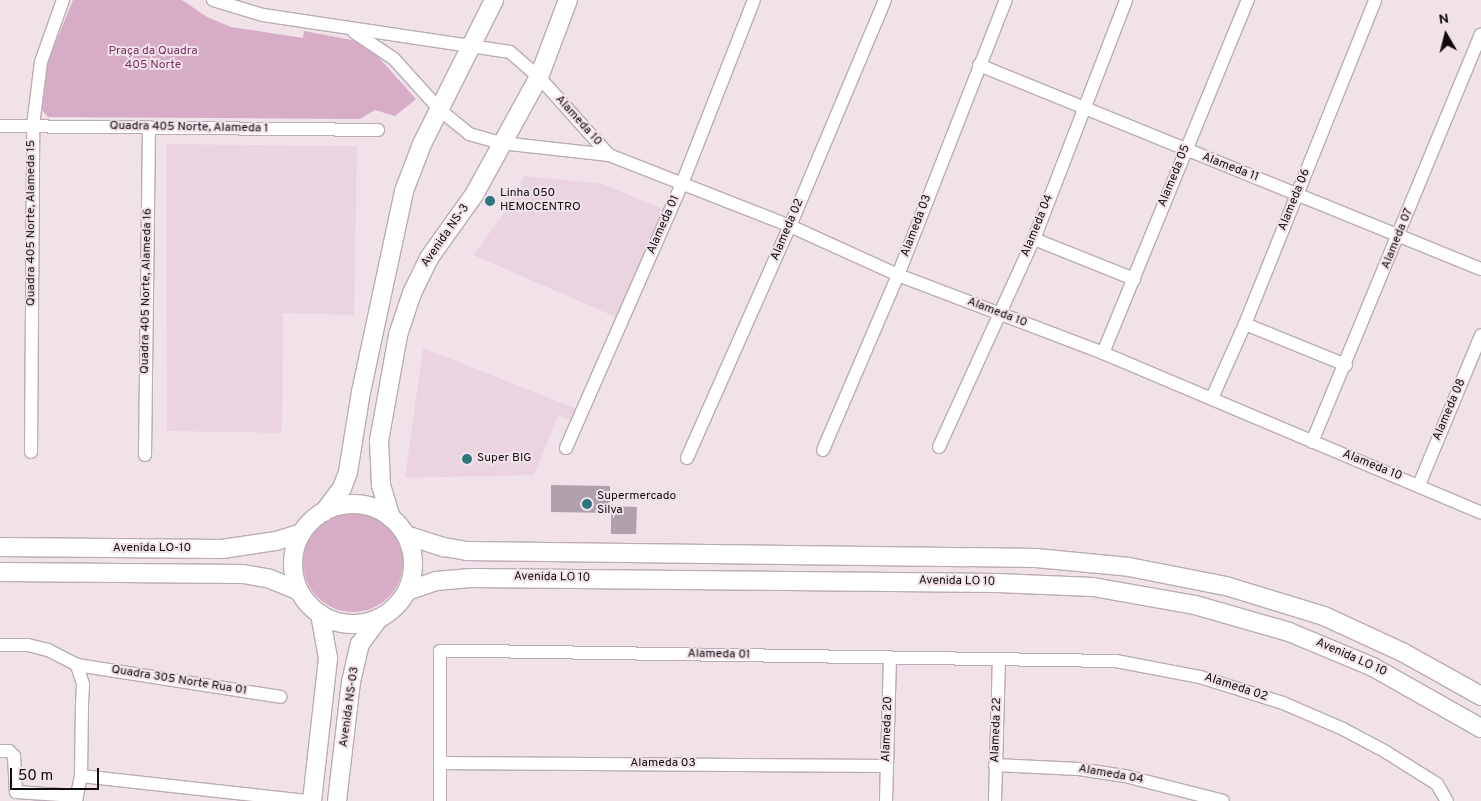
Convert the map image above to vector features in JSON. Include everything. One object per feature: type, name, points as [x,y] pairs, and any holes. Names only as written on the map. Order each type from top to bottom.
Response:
[{"type":"street","name":"Quadra 405 Norte, Alameda 15","points":[[31,452],[33,126],[41,62],[64,0]]},
{"type":"street","name":"Alameda 10","points":[[213,0],[248,12],[344,28],[473,44],[510,52],[539,77],[609,155],[683,181],[790,226],[898,275],[1103,353],[1481,512]]},
{"type":"street","name":"Avenida NS-3","points":[[302,532],[324,512],[342,488],[348,472],[361,392],[404,191],[422,144],[441,111],[494,0]]},
{"type":"street","name":"Avenida NS-3","points":[[392,518],[378,462],[398,335],[420,273],[466,208],[539,77],[568,0]]},
{"type":"street","name":"Alameda 01","points":[[566,448],[683,181],[754,0]]},
{"type":"street","name":"Alameda 02","points":[[687,458],[790,226],[885,0]]},
{"type":"street","name":"Alameda 03","points":[[823,450],[898,275],[1006,0]]},
{"type":"street","name":"Alameda 04","points":[[939,447],[1034,239],[1082,108],[1126,0]]},
{"type":"street","name":"Alameda 05","points":[[1103,353],[1248,0]]},
{"type":"street","name":"Alameda 06","points":[[1212,398],[1245,324],[1375,0]]},
{"type":"street","points":[[344,28],[388,54],[441,111],[469,134],[502,143],[609,155]]},
{"type":"street","name":"Alameda 07","points":[[1312,442],[1346,365],[1481,35]]},
{"type":"street","name":"Alameda 11","points":[[979,65],[1186,151],[1481,269]]},
{"type":"street","name":"Quadra 405 Norte, Alameda 1","points":[[0,126],[378,130]]},
{"type":"street","name":"Quadra 405 Norte, Alameda 16","points":[[145,455],[149,127]]},
{"type":"street","points":[[1034,239],[1134,279]]},
{"type":"street","points":[[1245,324],[1346,365]]},
{"type":"street","name":"Alameda 08","points":[[1419,485],[1481,335]]},
{"type":"street","name":"Avenida NS-3","points":[[299,592],[320,614],[348,624],[378,619],[392,610],[407,591],[414,563],[406,535],[392,518],[376,508],[359,504],[341,505],[324,512]]},
{"type":"street","points":[[299,592],[293,562],[302,532]]},
{"type":"street","name":"Avenida LO-10","points":[[0,547],[222,549],[276,541],[302,532]]},
{"type":"street","name":"Avenida LO 10","points":[[406,535],[444,548],[467,551],[1036,558],[1136,568],[1219,584],[1324,616],[1404,652],[1481,696]]},
{"type":"street","name":"Avenida LO-10","points":[[0,572],[243,574],[270,579],[299,592]]},
{"type":"street","name":"Avenida LO 10","points":[[407,591],[436,582],[470,578],[1006,583],[1093,587],[1207,607],[1289,632],[1396,678],[1481,728]]},
{"type":"street","points":[[312,801],[328,658],[320,614]]},
{"type":"street","name":"Avenida NS-03","points":[[338,801],[351,682],[360,644],[378,619]]},
{"type":"street","points":[[0,645],[28,645],[48,650],[77,666],[82,684],[81,776],[76,798],[16,792],[14,756],[8,750],[0,751]]},
{"type":"street","name":"Alameda 01","points":[[440,762],[440,651],[999,659]]},
{"type":"street","name":"Alameda 20","points":[[886,801],[890,657]]},
{"type":"street","name":"Alameda 02","points":[[999,659],[1116,661],[1200,677],[1283,703],[1343,729],[1437,784],[1447,799]]},
{"type":"street","name":"Alameda 22","points":[[995,801],[999,659]]},
{"type":"street","name":"Quadra 305 Norte Rua 01","points":[[77,666],[281,697]]},
{"type":"street","points":[[440,762],[440,801]]},
{"type":"street","name":"Alameda 03","points":[[440,762],[887,766]]},
{"type":"street","name":"Alameda 04","points":[[996,765],[1079,768],[1134,778],[1223,801]]},
{"type":"street","points":[[81,776],[307,801]]},
{"type":"shaded area","points":[[166,144],[357,146],[354,315],[283,313],[282,433],[167,431]]},
{"type":"shaded area","points":[[524,176],[603,184],[665,210],[618,318],[473,255],[505,212]]},
{"type":"shaded area","points":[[423,348],[579,410],[574,421],[558,416],[534,475],[405,478]]},
{"type":"green space","name":"Praça da Quadra 405 Norte","points":[[73,0],[182,0],[207,17],[231,27],[303,38],[304,31],[357,41],[373,51],[416,99],[395,116],[375,110],[360,119],[48,117],[41,109],[47,64]]},
{"type":"green space","points":[[343,512],[363,512],[372,515],[389,526],[400,543],[403,552],[403,572],[400,581],[389,598],[372,609],[363,612],[343,612],[325,604],[311,590],[303,572],[303,552],[311,534],[325,520]]},
{"type":"building","points":[[551,485],[610,486],[610,513],[551,512]]},
{"type":"building","points":[[611,506],[637,507],[636,534],[611,534]]},
{"type":"place","name":"Linha 050 HEMOCENTRO","points":[[490,201]]},
{"type":"place","name":"Super BIG","points":[[467,459]]},
{"type":"place","name":"Supermercado Silva","points":[[587,504]]}]
